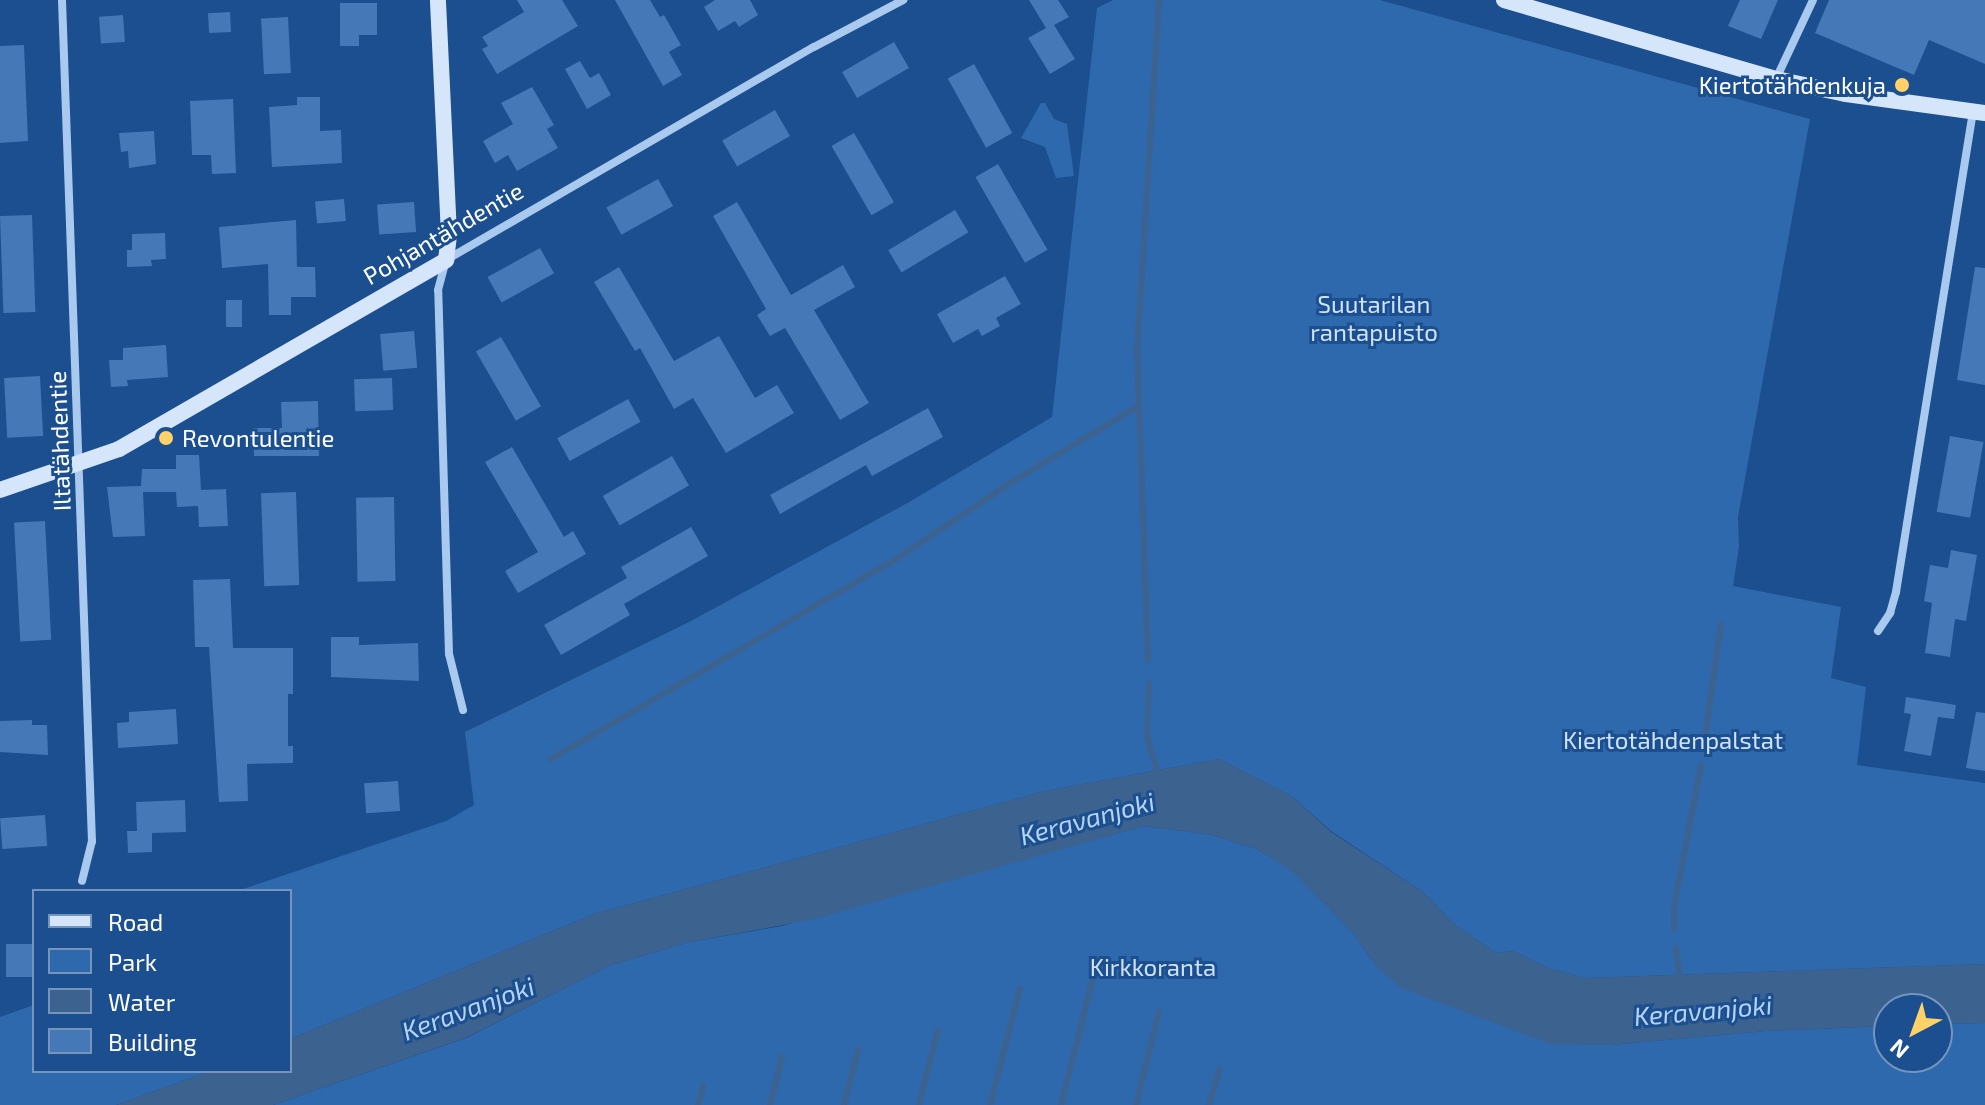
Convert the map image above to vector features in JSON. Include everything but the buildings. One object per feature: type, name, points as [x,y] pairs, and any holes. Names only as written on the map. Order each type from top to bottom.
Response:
[{"type":"street","name":"Iltatähdentie","points":[[62,0],[92,841],[82,881]]},
{"type":"street","points":[[438,0],[449,235],[438,290],[449,654],[463,710]]},
{"type":"street","name":"Pohjantähdentie","points":[[0,490],[80,465],[119,449],[814,47],[903,0]]},
{"type":"street","points":[[1504,0],[1776,79],[1846,94],[1979,113],[1896,592],[1890,613],[1878,631]]},
{"type":"street","points":[[1776,79],[1813,0]]},
{"type":"green space","name":"Suutarilan rantapuisto","points":[[1113,0],[1380,0],[1810,119],[1738,517],[1739,547],[1733,586],[1841,607],[1831,678],[1866,687],[1857,765],[1985,783],[1985,964],[1586,978],[1551,969],[1513,951],[1496,953],[1455,925],[1423,892],[1331,831],[1293,797],[1219,759],[1045,791],[594,914],[292,1038],[292,889],[243,889],[446,821],[474,805],[465,732],[691,621],[911,501],[1052,417],[1097,8]]},
{"type":"green space","points":[[1041,103],[1045,103],[1054,119],[1067,124],[1074,176],[1056,178],[1045,147],[1021,138]]},
{"type":"green space","name":"Kirkkoranta","points":[[1144,826],[1212,835],[1257,849],[1293,871],[1353,933],[1376,966],[1550,1043],[1609,1045],[1767,1031],[1873,1027],[1873,1073],[1953,1073],[1953,1024],[1985,1023],[1985,1105],[273,1105],[466,1038],[611,965],[690,942],[782,926]]},
{"type":"green space","points":[[32,1006],[32,1073],[204,1073],[116,1105],[0,1105],[0,1017]]},
{"type":"water","name":"Keravanjoki","points":[[1219,759],[1293,797],[1331,832],[1423,892],[1455,925],[1496,953],[1513,951],[1551,969],[1586,978],[1985,964],[1985,1023],[1953,1024],[1953,993],[1873,993],[1873,1027],[1767,1031],[1609,1045],[1550,1044],[1401,988],[1376,966],[1353,933],[1293,872],[1257,849],[1212,835],[1144,826],[815,919],[690,942],[611,965],[465,1038],[273,1105],[116,1105],[204,1073],[292,1073],[292,1038],[594,914],[1045,791]]},
{"type":"waterway","points":[[1148,661],[1137,351],[1159,0]]},
{"type":"waterway","points":[[551,759],[896,559],[1012,482],[1135,408]]},
{"type":"waterway","points":[[1704,744],[1721,625]]},
{"type":"waterway","name":"Keravanjoki","points":[[1149,683],[1147,737],[1159,777]]},
{"type":"waterway","points":[[1674,929],[1674,907],[1701,766]]},
{"type":"waterway","name":"Keravanjoki","points":[[1676,948],[1681,984]]},
{"type":"waterway","points":[[1061,1105],[1095,971]]},
{"type":"waterway","points":[[990,1105],[1020,988]]},
{"type":"waterway","points":[[1136,1105],[1159,1012]]},
{"type":"waterway","points":[[919,1105],[938,1030]]},
{"type":"waterway","points":[[844,1105],[858,1050]]},
{"type":"waterway","points":[[770,1105],[782,1057]]},
{"type":"waterway","points":[[1209,1105],[1219,1069]]},
{"type":"waterway","points":[[698,1105],[703,1086]]},
{"type":"place","name":"Kiertotähdenkuja","points":[[1902,85]]},
{"type":"place","name":"Revontulentie","points":[[166,438]]},
{"type":"park label","name":"Kiertotähdenpalstat","points":[[1673,740]]}]
